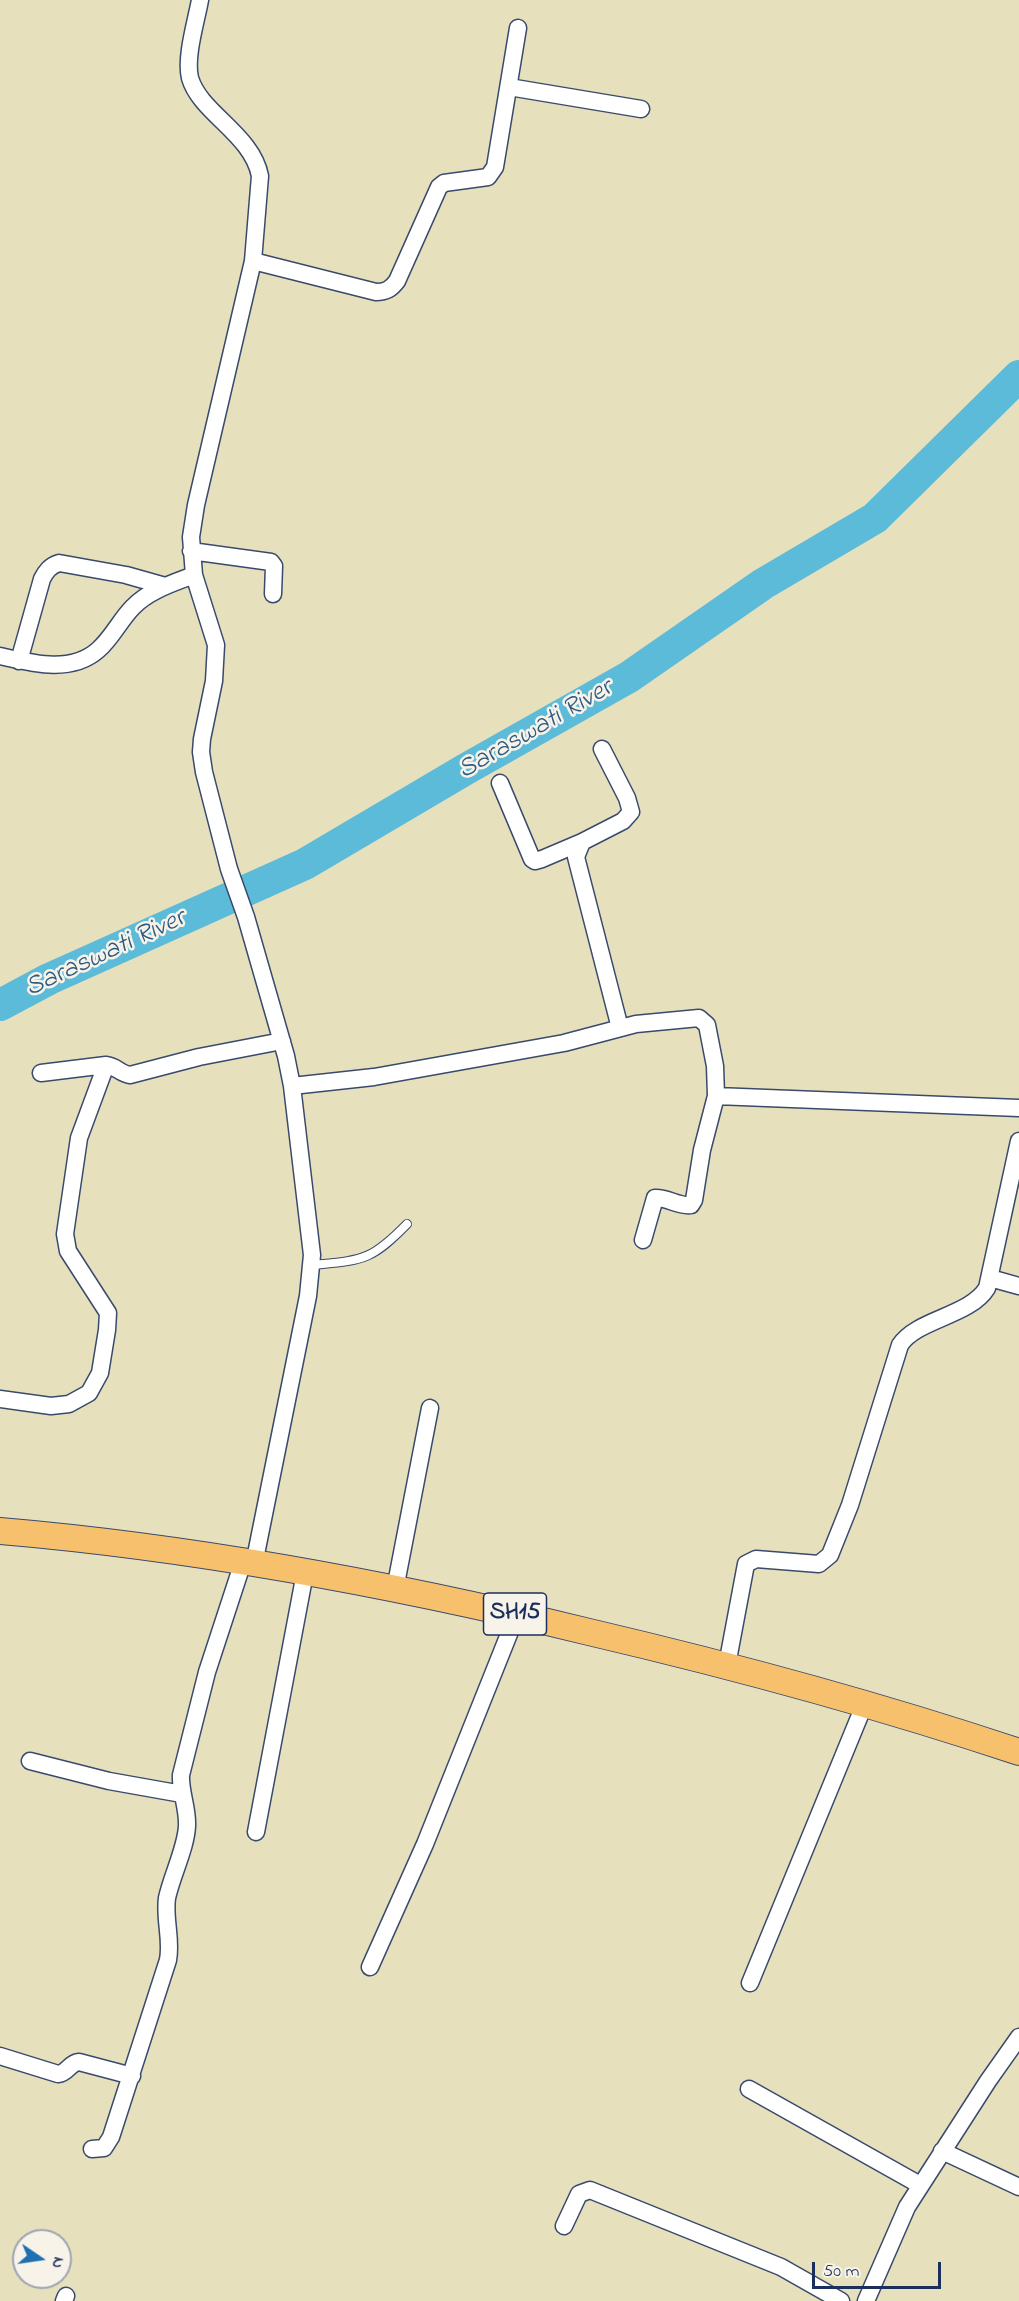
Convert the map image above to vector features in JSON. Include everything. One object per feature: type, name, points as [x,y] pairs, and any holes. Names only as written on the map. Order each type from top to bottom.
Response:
[{"type":"main road","name":"SH15","points":[[0,1531],[131,1545],[248,1563],[395,1589],[517,1614],[727,1665],[865,1703],[1019,1752]]},
{"type":"street","points":[[92,2149],[104,2148],[109,2142],[170,1952],[171,1943],[165,1910],[169,1886],[187,1829],[181,1774],[198,1705],[248,1563],[313,1265],[292,1086],[282,1041],[246,917],[229,868],[201,752],[214,681],[216,645],[194,575],[191,551],[196,506],[253,261],[260,194],[257,164],[249,149],[197,92],[190,78],[189,62],[200,0]]},
{"type":"street","points":[[253,261],[376,292],[385,292],[391,288],[398,281],[439,187],[444,183],[488,177],[492,174],[518,28]]},
{"type":"street","points":[[509,87],[641,109]]},
{"type":"street","points":[[191,551],[271,561],[274,566],[273,594]]},
{"type":"street","points":[[19,660],[42,579],[53,565],[59,563],[104,570],[165,586]]},
{"type":"street","points":[[0,657],[48,664],[65,664],[85,659],[106,641],[134,606],[165,586],[194,575]]},
{"type":"street","points":[[500,783],[532,859],[538,861],[623,821],[630,812],[627,798],[602,749]]},
{"type":"street","points":[[582,842],[576,857],[578,871],[620,1028]]},
{"type":"street","points":[[292,1086],[374,1077],[564,1043],[650,1022],[699,1018],[707,1025],[715,1066],[716,1096],[702,1150],[694,1200],[691,1205],[686,1206],[655,1198],[643,1239]]},
{"type":"street","points":[[40,1073],[106,1065],[116,1067],[126,1075],[130,1075],[199,1057],[282,1041]]},
{"type":"street","points":[[0,1399],[51,1406],[69,1404],[88,1393],[100,1372],[108,1330],[108,1313],[69,1251],[65,1234],[79,1138],[106,1065]]},
{"type":"street","points":[[716,1096],[1019,1108]]},
{"type":"street","points":[[727,1665],[746,1564],[756,1559],[819,1564],[825,1561],[830,1555],[850,1505],[900,1345],[909,1335],[979,1299],[987,1288],[1019,1141]]},
{"type":"street","points":[[990,1278],[1019,1286]]},
{"type":"street","points":[[395,1589],[430,1408]]},
{"type":"street","points":[[256,1832],[304,1573]]},
{"type":"street","points":[[370,1967],[425,1844],[517,1614]]},
{"type":"street","points":[[750,1983],[865,1703]]},
{"type":"street","points":[[30,1761],[109,1781],[182,1794]]},
{"type":"street","points":[[866,2301],[897,2226],[920,2186],[1019,2037]]},
{"type":"street","points":[[0,2056],[58,2074],[66,2072],[71,2064],[78,2062],[132,2076]]},
{"type":"street","points":[[749,2089],[920,2186]]},
{"type":"street","points":[[942,2151],[1019,2187]]},
{"type":"street","points":[[564,2226],[579,2194],[590,2190],[781,2267],[841,2301]]},
{"type":"lane","points":[[313,1265],[355,1261],[368,1256],[386,1246],[407,1224]]},
{"type":"waterway","name":"Saraswati River","points":[[0,1005],[49,979],[305,864],[629,677],[763,584],[875,518],[1019,376]]}]
